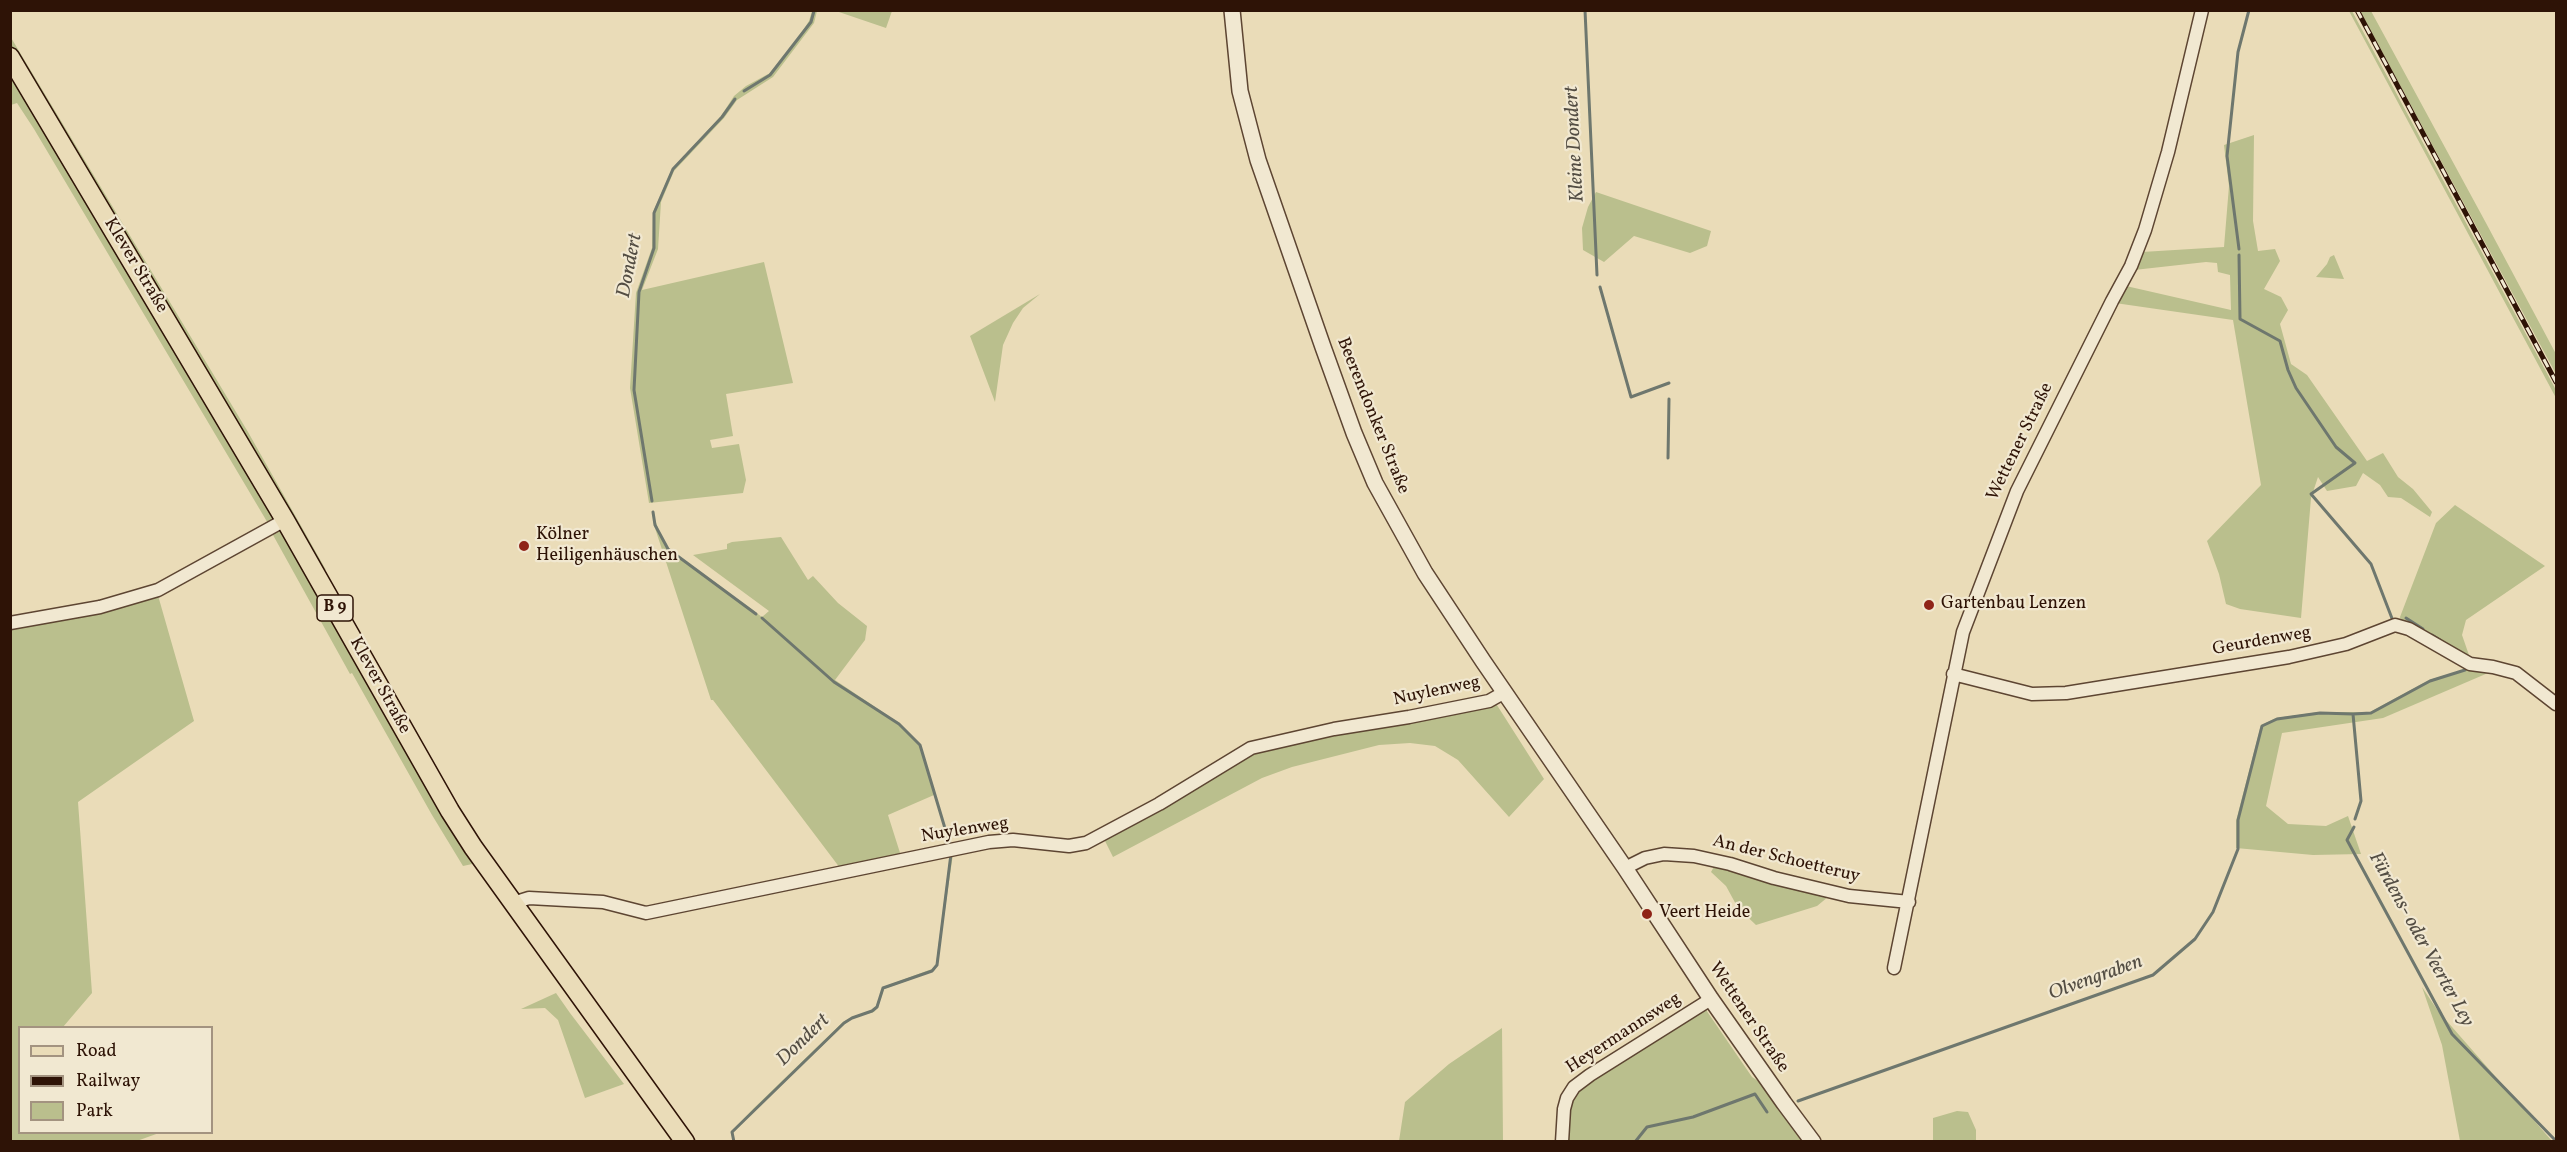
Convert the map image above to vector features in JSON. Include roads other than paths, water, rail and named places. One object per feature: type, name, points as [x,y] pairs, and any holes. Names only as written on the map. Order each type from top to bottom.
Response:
[{"type":"main road","name":"Klever Straße","points":[[10,57],[285,520],[450,811],[513,903],[685,1142]]},
{"type":"street","name":"Beerendonker Straße","points":[[1232,10],[1240,91],[1258,160],[1357,442],[1375,483],[1420,564],[1654,914]]},
{"type":"street","name":"Wettener Straße","points":[[1909,902],[1963,632],[1977,590],[2017,491],[2112,301],[2132,266],[2168,152],[2202,10]]},
{"type":"street","points":[[10,623],[100,607],[158,590],[285,520]]},
{"type":"street","name":"Geurdenweg","points":[[1953,674],[2032,694],[2067,693],[2289,657],[2346,644],[2395,625],[2409,629],[2470,664],[2516,673],[2556,704]]},
{"type":"street","name":"Nuylenweg","points":[[513,903],[529,898],[603,902],[646,913],[989,842],[1013,840],[1060,846],[1086,843],[1160,804],[1251,748],[1334,729],[1490,701],[1505,692]]},
{"type":"street","name":"An der Schoetteruy","points":[[1625,868],[1645,858],[1664,854],[1694,856],[1849,896],[1909,902]]},
{"type":"street","points":[[1894,968],[1909,902]]},
{"type":"street","name":"Wettener Straße","points":[[1654,914],[1711,999],[1813,1142]]},
{"type":"street","name":"Heyermannsweg","points":[[1562,1142],[1564,1109],[1567,1098],[1574,1087],[1711,999]]},
{"type":"waterway","name":"Kleine Dondert","points":[[1585,10],[1597,275]]},
{"type":"waterway","name":"Fürdens- oder Veerter Ley","points":[[2239,249],[2227,156],[2238,52],[2249,10]]},
{"type":"waterway","name":"Dondert","points":[[744,91],[770,75],[811,22],[814,11]]},
{"type":"waterway","name":"Dondert","points":[[652,501],[634,390],[639,292],[654,248],[654,213],[673,169],[722,117],[735,99]]},
{"type":"waterway","name":"Fürdens- oder Veerter Ley","points":[[2239,255],[2240,319],[2280,341],[2296,388],[2336,447],[2355,463],[2311,494],[2371,564],[2393,621]]},
{"type":"waterway","name":"Kleine Dondert","points":[[1600,287],[1631,397],[1669,383]]},
{"type":"waterway","name":"Kleine Dondert","points":[[1668,458],[1669,399]]},
{"type":"waterway","name":"Dondert","points":[[653,512],[655,525],[668,549],[756,614]]},
{"type":"waterway","name":"Dondert","points":[[762,618],[834,682],[899,724],[920,745],[950,845]]},
{"type":"waterway","name":"Fürdens- oder Veerter Ley","points":[[2406,618],[2423,629]]},
{"type":"waterway","name":"Fürdens- oder Veerter Ley","points":[[2432,635],[2440,640]]},
{"type":"waterway","name":"Fürdens- oder Veerter Ley","points":[[2355,819],[2361,801],[2353,714],[2371,713],[2430,681],[2465,670]]},
{"type":"waterway","name":"Olvengraben","points":[[1798,1101],[2153,975],[2195,939],[2213,912],[2238,849],[2238,820],[2262,726],[2277,719],[2320,713],[2353,714]]},
{"type":"waterway","name":"Fürdens- oder Veerter Ley","points":[[2354,827],[2347,840],[2452,1034],[2556,1141]]},
{"type":"waterway","name":"Dondert","points":[[734,1142],[732,1132],[844,1023],[877,1007],[883,988],[932,971],[937,965],[951,854]]},
{"type":"waterway","name":"Olvengraben","points":[[1635,1142],[1647,1127],[1693,1117],[1755,1094],[1767,1112]]},
{"type":"railway","points":[[2357,10],[2556,382]]},
{"type":"place","name":"Kölner Heiligenhäuschen","points":[[524,546]]},
{"type":"place","name":"Gartenbau Lenzen","points":[[1929,605]]},
{"type":"place","name":"Veert Heide","points":[[1647,914]]}]
